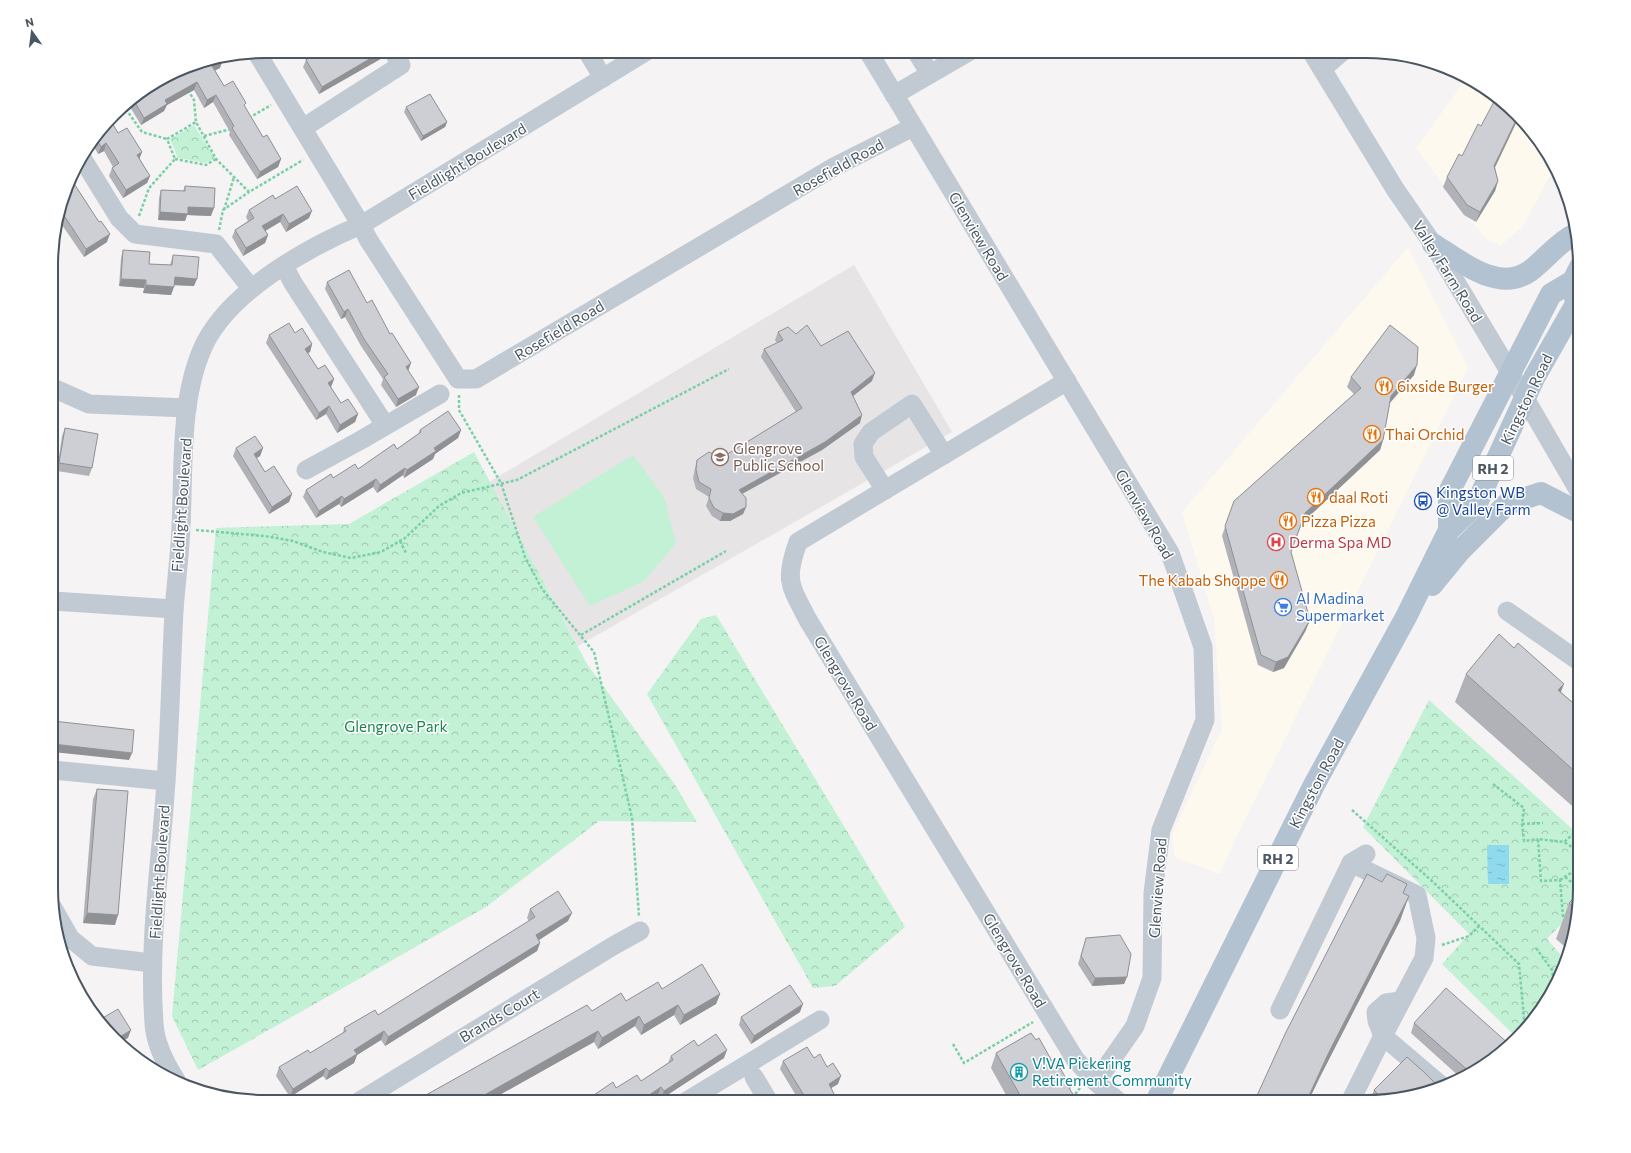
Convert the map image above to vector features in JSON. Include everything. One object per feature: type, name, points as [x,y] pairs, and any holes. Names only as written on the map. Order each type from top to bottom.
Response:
[{"type":"main road","points":[[1433,244],[1483,275],[1509,279],[1529,272],[1563,240],[1571,236]]},
{"type":"main road","name":"Kingston Road","points":[[1449,530],[1449,492],[1551,294],[1573,276]]},
{"type":"main road","name":"Kingston Road","points":[[1159,1095],[1314,785],[1406,617],[1449,530],[1477,503],[1525,398],[1573,310]]},
{"type":"main road","points":[[1406,617],[1459,552],[1508,504],[1541,494],[1573,510]]},
{"type":"street","points":[[260,58],[285,97],[368,239],[458,379]]},
{"type":"street","points":[[303,128],[401,65],[397,58]]},
{"type":"street","points":[[591,58],[603,78]]},
{"type":"street","name":"Fieldlight Boulevard","points":[[157,1063],[152,963],[166,780],[174,609],[181,528],[188,408],[196,372],[206,343],[226,313],[251,288],[284,266],[341,233],[361,225],[635,58]]},
{"type":"street","name":"Glenview Road","points":[[875,58],[913,127],[1170,553],[1203,647],[1205,720],[1161,830],[1153,893],[1152,978],[1135,1026],[1088,1084]]},
{"type":"street","points":[[920,58],[930,74]]},
{"type":"street","points":[[894,95],[958,58]]},
{"type":"street","name":"Valley Farm Road","points":[[1315,58],[1396,189],[1433,244],[1573,481]]},
{"type":"street","points":[[1322,69],[1334,58]]},
{"type":"street","name":"Rosefield Road","points":[[458,379],[476,379],[834,167],[913,127]]},
{"type":"street","points":[[85,163],[119,218],[135,234],[216,244],[251,288]]},
{"type":"street","points":[[284,266],[293,283],[385,425]]},
{"type":"street","name":"Glengrove Road","points":[[1067,381],[798,542],[790,564],[790,586],[808,620],[1075,1059],[1088,1084]]},
{"type":"street","points":[[58,390],[89,404],[188,408]]},
{"type":"street","points":[[306,470],[440,394]]},
{"type":"street","points":[[885,490],[864,457],[863,444],[871,432],[912,404],[944,455]]},
{"type":"street","points":[[58,601],[174,609]]},
{"type":"street","points":[[1507,611],[1573,657]]},
{"type":"street","points":[[58,770],[166,780]]},
{"type":"street","points":[[1280,1010],[1358,858],[1417,895],[1426,938],[1424,958],[1401,1001],[1386,1003],[1376,1012],[1377,1021],[1383,1036],[1438,1082]]},
{"type":"street","points":[[61,922],[70,938],[92,956],[152,963]]},
{"type":"street","name":"Brands Court","points":[[369,1095],[613,946],[640,932]]},
{"type":"street","points":[[697,1095],[820,1020]]},
{"type":"street","points":[[1354,1095],[1383,1036]]},
{"type":"street","points":[[754,1077],[765,1095]]},
{"type":"street","points":[[1088,1084],[1107,1095]]},
{"type":"path","points":[[186,88],[194,100],[196,122],[216,159],[249,192]]},
{"type":"path","points":[[246,120],[285,97]]},
{"type":"path","points":[[127,111],[142,132],[167,138],[196,122]]},
{"type":"path","points":[[204,136],[236,126]]},
{"type":"path","points":[[167,138],[176,160]]},
{"type":"path","points":[[223,210],[249,192],[317,152]]},
{"type":"path","points":[[176,160],[206,165],[216,159]]},
{"type":"path","points":[[135,234],[149,188],[176,160]]},
{"type":"path","points":[[216,244],[223,210],[234,178]]},
{"type":"path","points":[[181,528],[265,536],[293,541],[323,552],[351,558],[381,552],[400,541],[439,506],[461,493],[516,480],[729,369]]},
{"type":"path","points":[[458,379],[460,410],[501,483],[525,557],[542,589],[582,635],[594,652],[632,818],[640,932]]},
{"type":"path","points":[[400,541],[406,553]]},
{"type":"path","points":[[582,635],[726,551]]},
{"type":"path","points":[[1494,784],[1524,808],[1522,824],[1524,841],[1538,839],[1564,842],[1573,848]]},
{"type":"path","points":[[1352,810],[1519,964],[1525,1020]]},
{"type":"path","points":[[1522,824],[1543,823]]},
{"type":"path","points":[[1564,842],[1573,834]]},
{"type":"path","points":[[1538,839],[1542,881],[1560,880],[1573,870]]},
{"type":"path","points":[[1565,877],[1573,885]]},
{"type":"path","points":[[1560,880],[1564,917]]},
{"type":"path","points":[[1425,949],[1439,947],[1446,943],[1469,936],[1479,926]]},
{"type":"path","points":[[1536,948],[1552,970],[1553,977]]},
{"type":"path","points":[[953,1044],[964,1063],[1033,1022]]},
{"type":"path","points":[[1076,1095],[1088,1084]]},
{"type":"shaded area","points":[[1463,83],[1492,101],[1522,129],[1538,150],[1552,173],[1523,226],[1500,246],[1484,237],[1416,148]]},
{"type":"shaded area","points":[[1408,247],[1468,368],[1236,838],[1220,874],[1174,857],[1172,834],[1222,729],[1214,619],[1182,512]]},
{"type":"shaded area","name":"Glengrove Public School","points":[[854,265],[952,432],[578,646],[489,482]]},
{"type":"green space","points":[[194,125],[215,158],[206,163],[178,158],[170,139]]},
{"type":"green space","name":"Glengrove Park","points":[[474,452],[587,664],[674,783],[697,822],[599,821],[486,907],[198,1070],[172,1016],[216,528],[349,524]]},
{"type":"green space","points":[[633,455],[664,497],[676,543],[644,581],[590,606],[533,517]]},
{"type":"green space","points":[[716,615],[905,927],[835,986],[813,988],[647,694],[701,619]]},
{"type":"green space","points":[[1429,700],[1573,830],[1573,901],[1571,914],[1547,939],[1561,956],[1552,979],[1538,1003],[1512,1034],[1442,964],[1469,934],[1363,827]]},
{"type":"water","points":[[1487,845],[1509,845],[1509,884],[1488,884]]},
{"type":"building","points":[[309,58],[371,58],[322,87],[306,60]]},
{"type":"building","points":[[215,64],[212,66],[224,86],[233,81],[246,103],[244,105],[263,137],[267,135],[281,159],[260,172],[232,128],[234,126],[216,95],[207,100],[197,82],[165,100],[167,104],[144,118],[136,104],[139,101],[174,79]]},
{"type":"building","points":[[430,94],[447,122],[423,136],[406,107]]},
{"type":"building","points":[[1494,102],[1515,122],[1494,166],[1498,181],[1480,212],[1467,205],[1447,177],[1459,154],[1462,156],[1478,124],[1481,126]]},
{"type":"building","points":[[113,125],[118,133],[127,128],[142,152],[137,155],[150,176],[126,190],[112,168],[119,163],[106,143],[101,147],[98,143]]},
{"type":"building","points":[[75,185],[99,222],[101,221],[110,234],[86,249],[64,216]]},
{"type":"building","points":[[185,186],[215,188],[214,208],[188,207],[188,214],[160,212],[161,190],[185,191]]},
{"type":"building","points":[[297,186],[312,211],[289,224],[283,214],[262,226],[268,235],[246,248],[235,230],[254,218],[249,210],[273,195],[275,199]]},
{"type":"building","points":[[123,250],[150,252],[149,264],[172,265],[173,255],[199,257],[197,279],[175,277],[174,287],[146,285],[146,280],[121,279]]},
{"type":"building","points":[[349,270],[367,303],[372,300],[390,334],[392,333],[411,363],[406,367],[419,387],[398,399],[384,377],[388,374],[364,339],[348,309],[344,312],[327,282]]},
{"type":"building","points":[[289,323],[295,333],[302,328],[312,344],[305,349],[318,369],[325,365],[334,379],[328,383],[341,403],[348,399],[358,414],[340,425],[329,406],[319,413],[269,335]]},
{"type":"building","points":[[807,325],[821,346],[848,331],[875,373],[851,392],[862,415],[825,442],[739,490],[746,498],[746,507],[733,514],[723,513],[714,508],[709,498],[711,489],[699,482],[696,470],[697,460],[709,452],[721,458],[802,408],[764,349],[783,340],[778,332],[788,327],[796,334]]},
{"type":"building","points":[[1390,325],[1418,347],[1417,365],[1391,396],[1383,440],[1305,513],[1291,552],[1310,620],[1288,657],[1276,662],[1261,655],[1225,526],[1234,501],[1361,388],[1351,377]]},
{"type":"building","points":[[448,411],[461,430],[434,448],[436,451],[407,470],[405,468],[380,485],[376,479],[344,499],[342,496],[319,511],[306,490],[331,474],[333,478],[355,464],[358,469],[394,444],[397,449],[421,432],[420,430]]},
{"type":"building","points":[[65,428],[98,434],[92,468],[59,463]]},
{"type":"building","points":[[255,436],[263,448],[254,454],[265,472],[274,466],[292,494],[272,507],[236,448]]},
{"type":"building","points":[[1499,634],[1514,648],[1518,643],[1564,684],[1558,690],[1573,703],[1573,770],[1466,674]]},
{"type":"building","points":[[58,722],[134,730],[132,753],[58,745]]},
{"type":"building","points":[[97,789],[128,791],[118,915],[87,913]]},
{"type":"building","points":[[1367,874],[1382,882],[1387,874],[1407,884],[1403,893],[1409,896],[1329,1052],[1309,1095],[1257,1095],[1286,1032]]},
{"type":"building","points":[[558,891],[572,913],[536,935],[540,943],[388,1037],[384,1031],[354,1050],[357,1054],[329,1071],[326,1068],[293,1089],[279,1067],[308,1050],[310,1053],[346,1031],[344,1028],[375,1010],[378,1015],[535,917],[530,909]]},
{"type":"building","points":[[1573,899],[1572,906],[1569,903]]},
{"type":"building","points":[[1120,935],[1131,954],[1127,977],[1095,978],[1081,956],[1086,938]]},
{"type":"building","points":[[702,964],[720,994],[684,1015],[678,1005],[644,1025],[639,1016],[602,1038],[598,1031],[484,1095],[426,1095],[587,1005],[592,1011],[621,993],[626,1001],[658,982],[662,989]]},
{"type":"building","points":[[790,985],[803,1004],[754,1036],[741,1017]]},
{"type":"building","points":[[1446,988],[1505,1041],[1481,1060],[1466,1069],[1414,1023]]},
{"type":"building","points":[[118,1009],[131,1030],[121,1036],[104,1017]]},
{"type":"building","points":[[1031,1033],[1036,1040],[1039,1038],[1053,1063],[1056,1061],[1071,1087],[1069,1088],[1074,1095],[1020,1095],[996,1053]]},
{"type":"building","points":[[716,1034],[727,1050],[664,1091],[661,1087],[649,1095],[594,1095],[613,1082],[616,1088],[637,1075],[641,1081],[673,1060],[671,1056],[694,1040],[698,1046]]},
{"type":"building","points":[[807,1047],[814,1058],[820,1054],[827,1067],[833,1063],[841,1076],[829,1084],[834,1095],[804,1095],[783,1061]]},
{"type":"building","points":[[1407,1057],[1435,1083],[1406,1091],[1379,1095],[1374,1090]]},
{"type":"place","name":"6ixside Burger","points":[[1384,386]]},
{"type":"place","name":"Thai Orchid","points":[[1372,434]]},
{"type":"place","name":"Glengrove Public School","points":[[720,457]]},
{"type":"place","name":"daal Roti","points":[[1316,497]]},
{"type":"place","name":"Kingston WB @ Valley Farm","points":[[1423,501]]},
{"type":"place","name":"Pizza Pizza","points":[[1288,521]]},
{"type":"place","name":"Derma Spa MD","points":[[1276,542]]},
{"type":"place","name":"The Kabab Shoppe","points":[[1279,580]]},
{"type":"place","name":"Al Madina Supermarket","points":[[1283,607]]},
{"type":"place","name":"V!VA Pickering Retirement Community","points":[[1019,1072]]}]
